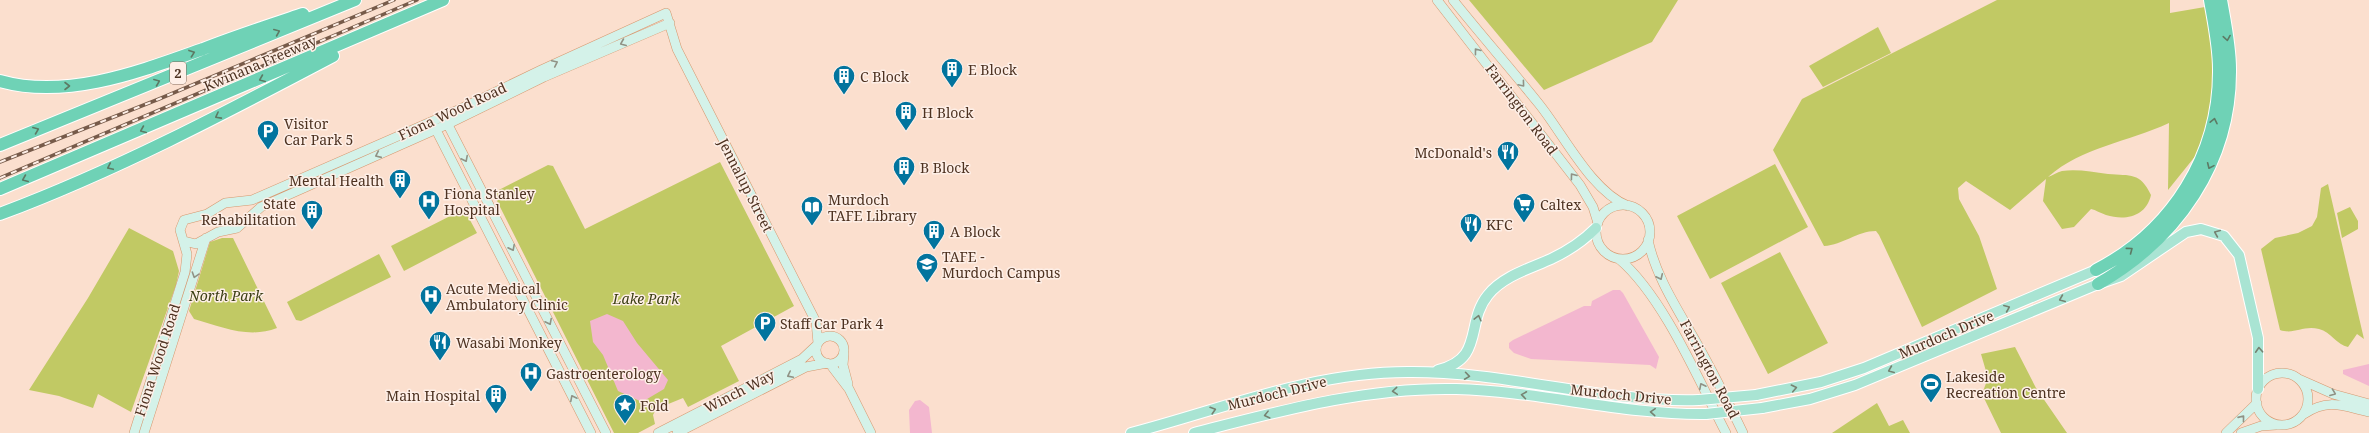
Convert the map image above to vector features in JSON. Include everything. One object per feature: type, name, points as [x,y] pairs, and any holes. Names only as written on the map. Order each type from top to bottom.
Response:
[{"type":"highway","points":[[0,82],[28,86],[75,86],[112,80],[346,0]]},
{"type":"highway","name":"Kwinana Freeway","points":[[0,145],[356,0]]},
{"type":"highway","name":"Kwinana Freeway","points":[[0,189],[414,14],[443,0]]},
{"type":"highway","points":[[2096,270],[2130,250],[2157,227],[2179,200],[2201,161],[2212,128],[2219,89],[2218,49],[2210,0]]},
{"type":"highway","points":[[2098,284],[2137,258],[2168,230],[2193,198],[2213,160],[2225,121],[2230,79],[2229,48],[2221,0]]},
{"type":"highway","points":[[0,214],[97,174],[211,120],[414,14]]},
{"type":"main road","points":[[1428,372],[1450,367],[1467,353],[1481,306],[1497,286],[1565,252],[1583,240],[1597,225]]},
{"type":"main road","name":"Murdoch Drive","points":[[1194,433],[1311,404],[1408,390],[1487,391],[1628,410],[1706,414],[1762,408],[1810,399],[1855,384],[2098,284],[2121,276],[2186,232],[2201,229],[2224,236],[2235,247],[2239,255],[2258,338],[2258,389]]},
{"type":"main road","name":"Murdoch Drive","points":[[1131,433],[1298,385],[1371,374],[1428,372],[1636,398],[1699,400],[1756,395],[1821,382],[1864,368],[2096,270]]},
{"type":"street","name":"Farrington Road","points":[[1437,0],[1580,185],[1593,207],[1597,225]]},
{"type":"street","name":"Farrington Road","points":[[1453,0],[1539,105],[1591,175],[1615,201],[1628,206]]},
{"type":"street","name":"Fiona Wood Road","points":[[134,433],[184,277],[187,254],[180,230],[184,220],[207,214],[225,203],[252,200],[446,120],[666,13]]},
{"type":"street","name":"Jennalup Street","points":[[666,13],[677,49],[816,322],[818,357],[828,363],[849,389],[871,433]]},
{"type":"street","name":"Jennalup Street","points":[[654,19],[660,29],[677,49]]},
{"type":"street","name":"Fiona Wood Road","points":[[542,74],[660,29],[670,23]]},
{"type":"street","points":[[446,120],[606,433]]},
{"type":"street","points":[[434,125],[591,433]]},
{"type":"street","name":"Fiona Wood Road","points":[[184,241],[196,244],[218,232],[238,228],[245,219],[260,206],[434,125]]},
{"type":"street","points":[[236,202],[244,209],[245,219]]},
{"type":"street","points":[[1628,206],[1637,210],[1646,220],[1649,232],[1648,240],[1637,255],[1619,259],[1608,255],[1600,246],[1597,225],[1601,216],[1613,207],[1628,206]]},
{"type":"street","points":[[490,234],[502,228]]},
{"type":"street","name":"Fiona Wood Road","points":[[144,433],[206,238]]},
{"type":"street","name":"Farrington Road","points":[[1648,240],[1653,261],[1665,287],[1696,342],[1743,433]]},
{"type":"street","name":"Farrington Road","points":[[1619,259],[1638,278],[1650,294],[1683,348],[1726,433]]},
{"type":"street","points":[[507,268],[519,262]]},
{"type":"street","name":"Jennalup Street","points":[[816,322],[835,336],[843,345],[843,365],[849,389]]},
{"type":"street","points":[[817,344],[827,336],[835,336]]},
{"type":"street","name":"Winch Way","points":[[658,433],[802,359],[817,344]]},
{"type":"street","points":[[828,363],[839,361],[844,354]]},
{"type":"street","name":"Winch Way","points":[[677,433],[806,367],[828,363]]},
{"type":"street","points":[[2279,425],[2273,423],[2262,415],[2257,403],[2258,389],[2266,379],[2279,373],[2286,373],[2333,394],[2369,404]]},
{"type":"street","points":[[2298,378],[2306,389],[2308,396],[2308,402],[2303,415]]},
{"type":"street","points":[[2226,433],[2257,403]]},
{"type":"street","points":[[2241,433],[2261,426],[2292,423],[2320,406],[2334,404],[2369,412]]},
{"type":"green space","points":[[1469,0],[1678,0],[1652,42],[1544,90]]},
{"type":"green space","points":[[1997,0],[2170,0],[2170,13],[2205,7],[2213,47],[2214,94],[2201,149],[2168,190],[2169,123],[2090,152],[2061,167],[2048,177],[2058,172],[2074,170],[2129,175],[2139,179],[2143,182],[2151,195],[2145,208],[2134,216],[2120,218],[2113,217],[2091,209],[2074,227],[2062,229],[2043,201],[2046,179],[2010,210],[1966,181],[1958,188],[1959,199],[1979,236],[1997,289],[1922,327],[1876,231],[1863,233],[1831,245],[1824,246],[1773,150],[1802,99]]},
{"type":"green space","points":[[1878,27],[1891,53],[1823,87],[1809,66]]},
{"type":"green space","name":"Lake Park","points":[[720,162],[794,306],[721,346],[739,381],[688,407],[683,398],[656,409],[653,415],[655,424],[638,433],[614,433],[493,193],[548,165],[553,166],[585,229]]},
{"type":"green space","points":[[1775,164],[1808,227],[1710,279],[1677,216]]},
{"type":"green space","points":[[2328,184],[2364,339],[2357,334],[2348,347],[2344,346],[2319,329],[2308,328],[2290,331],[2280,330],[2261,249],[2275,238],[2298,233],[2312,226],[2317,217],[2321,188]]},
{"type":"green space","points":[[2350,207],[2358,221],[2358,229],[2342,238],[2337,213]]},
{"type":"green space","points":[[464,209],[477,233],[404,271],[391,246]]},
{"type":"green space","points":[[129,228],[173,251],[179,271],[176,285],[131,412],[98,394],[93,408],[59,396],[29,390],[88,298]]},
{"type":"green space","name":"North Park","points":[[222,238],[233,238],[277,328],[256,332],[236,331],[194,319],[189,311],[210,242]]},
{"type":"green space","points":[[1780,252],[1828,343],[1768,374],[1721,283]]},
{"type":"green space","points":[[379,254],[391,277],[301,321],[296,320],[287,302]]},
{"type":"green space","points":[[2015,347],[2036,388],[2067,433],[2001,433],[1982,394],[1988,378],[1981,354]]},
{"type":"green space","points":[[1877,403],[1889,426],[1903,420],[1910,433],[1832,433]]},
{"type":"shaded area","points":[[1613,290],[1620,290],[1623,293],[1659,357],[1656,369],[1650,365],[1531,359],[1514,353],[1509,348],[1509,343],[1513,340],[1584,306],[1591,306],[1592,301]]},
{"type":"shaded area","points":[[607,314],[623,321],[637,343],[668,380],[664,389],[642,402],[618,391],[603,355],[593,342],[590,321]]},
{"type":"shaded area","points":[[2369,364],[2369,386],[2343,374],[2343,370]]},
{"type":"shaded area","points":[[920,400],[929,407],[932,433],[910,433],[909,410],[915,401]]},
{"type":"railway","points":[[0,162],[159,99],[394,0]]},
{"type":"railway","points":[[0,178],[417,0]]},
{"type":"place","name":"E Block","points":[[952,88]]},
{"type":"place","name":"C Block","points":[[844,96]]},
{"type":"place","name":"H Block","points":[[906,132]]},
{"type":"place","name":"Visitor Car Park 5","points":[[268,150]]},
{"type":"place","name":"McDonald's","points":[[1508,172]]},
{"type":"place","name":"B Block","points":[[904,186]]},
{"type":"place","name":"Mental Health","points":[[400,200]]},
{"type":"place","name":"Fiona Stanley Hospital","points":[[429,220]]},
{"type":"place","name":"Caltex","points":[[1524,224]]},
{"type":"place","name":"Murdoch TAFE Library","points":[[812,226]]},
{"type":"place","name":"State Rehabilitation","points":[[312,230]]},
{"type":"place","name":"KFC","points":[[1471,244]]},
{"type":"place","name":"A Block","points":[[934,250]]},
{"type":"place","name":"TAFE - Murdoch Campus","points":[[927,284]]},
{"type":"place","name":"Acute Medical Ambulatory Clinic","points":[[431,316]]},
{"type":"place","name":"Staff Car Park 4","points":[[765,342]]},
{"type":"place","name":"Wasabi Monkey","points":[[440,362]]},
{"type":"place","name":"Gastroenterology","points":[[531,392]]},
{"type":"place","name":"Lakeside Recreation Centre","points":[[1931,404]]},
{"type":"place","name":"Main Hospital","points":[[496,414]]},
{"type":"place","name":"Fold","points":[[625,424]]}]
